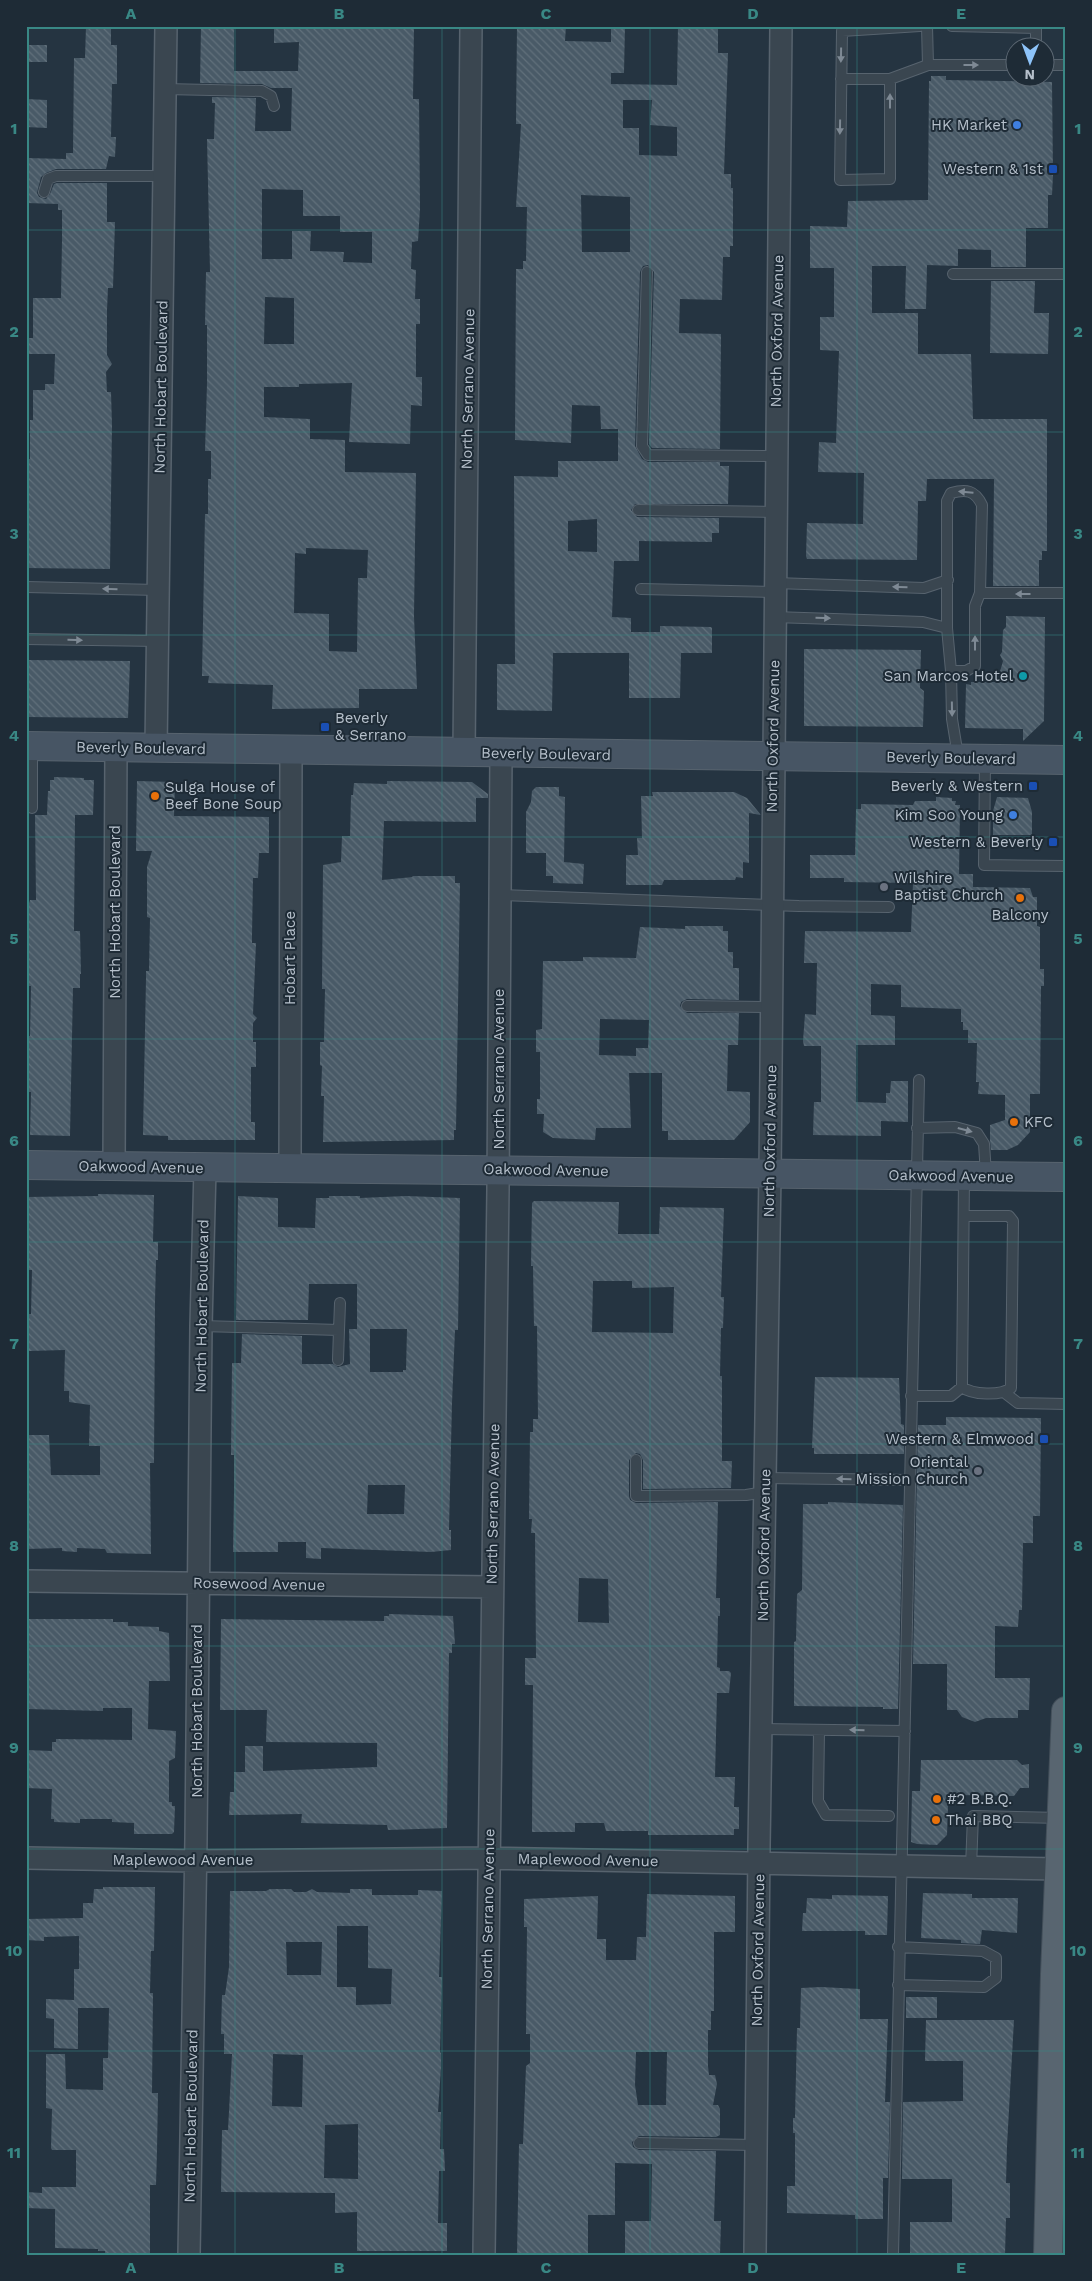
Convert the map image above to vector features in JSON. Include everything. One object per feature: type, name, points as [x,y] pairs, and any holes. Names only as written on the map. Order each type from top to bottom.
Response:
[{"type":"main road","name":"Beverly Boulevard","points":[[29,746],[501,754],[958,757],[1066,760]]},
{"type":"main road","name":"Oakwood Avenue","points":[[26,1165],[1066,1177]]},
{"type":"main road","points":[[1048,2255],[1060,2002],[1063,1869],[1062,1818],[1066,1711]]},
{"type":"street","name":"North Hobart Boulevard","points":[[156,748],[166,26]]},
{"type":"street","name":"North Serrano Avenue","points":[[464,753],[471,26]]},
{"type":"street","name":"North Oxford Avenue","points":[[755,2255],[758,1863],[770,1174],[781,26]]},
{"type":"street","name":"North Hobart Boulevard","points":[[114,1166],[116,747]]},
{"type":"street","name":"Hobart Place","points":[[290,1167],[292,750]]},
{"type":"street","name":"North Serrano Avenue","points":[[484,2255],[498,1169],[501,754]]},
{"type":"street","name":"North Hobart Boulevard","points":[[189,2255],[196,1861],[201,1326],[205,1168]]},
{"type":"street","name":"Rosewood Avenue","points":[[26,1581],[492,1587]]},
{"type":"street","name":"Maplewood Avenue","points":[[26,1858],[196,1861],[488,1858],[1063,1869]]},
{"type":"lane","points":[[890,79],[890,178],[840,180],[842,31],[920,26]]},
{"type":"lane","points":[[927,26],[928,65]]},
{"type":"lane","points":[[952,26],[1036,28],[1036,38]]},
{"type":"lane","points":[[841,79],[890,79],[928,65],[1004,65]]},
{"type":"lane","points":[[165,89],[262,91],[271,96],[274,106]]},
{"type":"lane","points":[[44,192],[48,179],[56,176],[164,176]]},
{"type":"lane","points":[[646,272],[642,446],[648,455],[776,456]]},
{"type":"lane","points":[[953,274],[1066,274]]},
{"type":"lane","points":[[951,671],[966,671],[975,666],[975,606],[980,593],[982,505],[978,495],[972,491],[951,493],[947,502],[947,628],[951,671],[952,719],[958,757]]},
{"type":"lane","points":[[638,510],[776,512]]},
{"type":"lane","points":[[642,589],[924,588],[948,580]]},
{"type":"lane","points":[[26,588],[158,590]]},
{"type":"lane","points":[[980,593],[1066,593]]},
{"type":"lane","points":[[774,617],[923,622],[947,628]]},
{"type":"lane","points":[[26,639],[158,641]]},
{"type":"lane","points":[[29,746],[32,808]]},
{"type":"lane","points":[[986,758],[984,865],[1066,866]]},
{"type":"lane","points":[[500,895],[889,907]]},
{"type":"lane","points":[[687,1006],[771,1007]]},
{"type":"lane","points":[[893,2255],[898,1947],[900,1866],[904,1831],[911,1396],[919,1080]]},
{"type":"lane","points":[[917,1128],[955,1127],[977,1133],[984,1144],[964,1216],[962,1387]]},
{"type":"lane","points":[[964,1216],[1008,1216],[1013,1220],[1011,1388],[1005,1393]]},
{"type":"lane","points":[[338,1360],[340,1304]]},
{"type":"lane","points":[[201,1326],[339,1330]]},
{"type":"lane","points":[[911,1396],[951,1396],[962,1387]]},
{"type":"lane","points":[[962,1387],[969,1393],[1005,1393],[1018,1403],[1066,1404]]},
{"type":"lane","points":[[636,1460],[636,1496],[746,1495],[765,1485],[910,1480]]},
{"type":"lane","points":[[761,1729],[905,1731]]},
{"type":"lane","points":[[819,1730],[818,1801],[826,1815],[889,1816]]},
{"type":"lane","points":[[971,1867],[973,1816],[1062,1818]]},
{"type":"lane","points":[[898,1947],[983,1951],[996,1958],[996,1978],[984,1987],[898,1985]]},
{"type":"lane","points":[[638,2143],[756,2145]]},
{"type":"building","points":[[86,26],[111,26],[111,45],[117,45],[117,84],[112,84],[111,137],[116,137],[115,157],[109,156],[106,169],[56,169],[46,173],[41,177],[37,193],[39,197],[46,199],[54,184],[57,183],[107,183],[107,222],[115,222],[113,288],[108,288],[107,310],[107,355],[112,364],[106,372],[107,392],[111,392],[112,425],[110,569],[26,568],[26,459],[30,459],[30,420],[33,420],[33,390],[45,390],[45,384],[54,384],[55,354],[26,354],[26,338],[33,338],[33,298],[61,298],[62,210],[58,210],[58,204],[26,203],[26,158],[66,159],[66,153],[73,153],[74,58],[85,58]]},
{"type":"building","points":[[201,26],[234,26],[234,71],[298,71],[299,42],[274,43],[274,26],[414,26],[413,99],[419,99],[420,209],[418,241],[412,242],[411,269],[416,270],[415,299],[420,299],[420,324],[416,324],[416,377],[422,377],[422,406],[411,405],[410,444],[349,442],[352,383],[299,384],[299,387],[264,387],[264,417],[310,419],[310,439],[345,440],[345,472],[416,473],[414,616],[417,689],[359,689],[359,708],[272,709],[273,685],[208,683],[209,676],[202,676],[205,514],[208,514],[208,479],[211,479],[211,451],[205,451],[207,325],[205,325],[206,272],[210,272],[207,139],[214,139],[215,103],[212,103],[212,97],[256,98],[255,131],[291,131],[292,88],[271,88],[262,84],[200,83]],"holes":[[[262,189],[303,190],[303,216],[340,216],[340,232],[372,232],[372,263],[343,262],[344,252],[310,251],[311,231],[292,231],[292,259],[262,259]],[[265,297],[294,298],[294,344],[264,344]],[[306,548],[368,550],[367,578],[358,578],[357,652],[329,651],[329,614],[294,613],[295,553],[306,554]]]},
{"type":"building","points":[[517,26],[566,26],[565,41],[611,42],[611,26],[625,26],[624,73],[611,73],[611,84],[677,85],[678,26],[718,26],[718,53],[728,53],[724,174],[731,174],[731,188],[733,188],[733,246],[730,246],[730,257],[723,257],[722,300],[680,299],[679,333],[721,334],[720,449],[652,448],[649,444],[654,272],[648,265],[643,266],[640,272],[635,446],[642,459],[648,462],[720,462],[720,466],[729,466],[728,504],[635,504],[631,510],[637,517],[719,518],[719,533],[712,533],[712,542],[639,541],[639,561],[614,561],[612,617],[631,618],[631,632],[660,632],[660,626],[712,628],[712,653],[681,653],[680,698],[629,698],[629,653],[553,653],[552,711],[497,710],[497,664],[515,664],[514,476],[558,477],[558,461],[618,461],[618,429],[601,429],[600,406],[572,405],[571,443],[515,440],[516,269],[523,269],[523,261],[526,261],[527,207],[516,207],[521,124],[516,124]],"holes":[[[623,100],[652,100],[650,125],[677,127],[677,156],[639,155],[639,128],[623,128]],[[581,195],[630,197],[630,252],[582,252]],[[597,519],[597,552],[568,551],[568,521]]]},
{"type":"building","points":[[26,45],[47,45],[47,62],[28,62]]},
{"type":"building","points":[[931,76],[946,76],[946,80],[1004,81],[1004,88],[1052,88],[1053,175],[1052,195],[1048,195],[1048,228],[1026,228],[1026,267],[991,267],[991,250],[958,249],[958,266],[927,265],[926,309],[905,309],[906,266],[872,266],[872,313],[918,313],[918,354],[971,354],[973,419],[1047,419],[1047,551],[1042,551],[1042,560],[1039,560],[1039,586],[993,586],[994,479],[927,479],[926,501],[918,501],[917,560],[807,559],[806,556],[807,523],[863,524],[864,473],[818,472],[819,442],[836,443],[839,351],[820,350],[820,317],[834,317],[834,268],[810,268],[810,226],[847,227],[848,201],[928,200],[929,81],[931,81]]},
{"type":"building","points":[[26,99],[47,100],[47,128],[26,127]]},
{"type":"building","points":[[991,281],[1035,281],[1034,313],[1049,313],[1048,354],[990,353]]},
{"type":"building","name":"San Marcos Hotel","points":[[1006,616],[1045,617],[1044,721],[1023,741],[1023,729],[965,728],[966,684],[971,685],[971,682],[997,682],[1003,661],[1000,655],[1002,652],[1003,630],[1006,627]]},
{"type":"building","points":[[804,649],[921,650],[920,688],[924,691],[923,727],[804,726]]},
{"type":"building","points":[[26,660],[130,661],[128,718],[26,717]]},
{"type":"building","points":[[54,777],[94,780],[93,815],[75,815],[74,931],[80,931],[81,974],[80,988],[73,988],[70,1136],[30,1135],[31,1092],[26,1092],[26,1036],[30,1036],[31,986],[26,986],[26,913],[30,900],[36,900],[35,815],[47,815],[50,780],[54,780]]},
{"type":"building","points":[[137,781],[175,782],[174,816],[269,817],[269,853],[259,853],[258,878],[253,878],[252,943],[256,943],[253,1014],[257,1018],[253,1023],[253,1042],[256,1042],[256,1067],[251,1067],[251,1122],[255,1122],[255,1140],[168,1140],[168,1136],[143,1135],[146,971],[149,971],[150,918],[147,917],[147,867],[152,851],[136,851]]},
{"type":"building","points":[[387,781],[472,782],[488,794],[488,798],[476,798],[476,822],[384,821],[382,880],[412,876],[455,876],[455,883],[460,883],[456,1130],[454,1130],[454,1140],[323,1142],[324,1096],[321,1096],[322,1066],[320,1065],[320,1042],[324,1042],[325,989],[322,989],[323,865],[341,862],[342,836],[350,836],[351,795],[353,795],[354,783],[387,784]]},
{"type":"building","points":[[536,787],[559,787],[559,796],[565,797],[564,862],[584,864],[583,884],[553,883],[553,876],[546,876],[546,853],[526,853],[526,812],[531,802],[532,791]]},
{"type":"building","points":[[652,792],[734,792],[747,798],[761,815],[749,813],[749,863],[743,862],[743,878],[736,877],[735,880],[664,880],[662,885],[626,885],[626,855],[638,855],[637,838],[642,838],[641,796],[653,796]]},
{"type":"building","points":[[936,797],[952,798],[952,801],[956,801],[955,805],[960,805],[959,874],[973,874],[973,887],[1030,888],[1033,897],[1037,897],[1037,926],[1040,927],[1040,969],[1044,969],[1044,986],[1041,986],[1040,1094],[1030,1094],[1030,1132],[1018,1145],[1007,1150],[991,1150],[990,1125],[1005,1120],[1005,1095],[978,1094],[979,1082],[976,1082],[977,1043],[968,1043],[968,1030],[963,1030],[963,1022],[961,1022],[961,1009],[901,1007],[901,985],[871,984],[871,1015],[895,1016],[895,1045],[856,1045],[856,1102],[886,1103],[886,1093],[890,1093],[891,1081],[908,1081],[908,1122],[881,1121],[881,1136],[813,1135],[814,1102],[821,1102],[821,1046],[804,1046],[803,1041],[805,1014],[816,1015],[817,963],[804,963],[805,931],[911,932],[913,883],[844,882],[844,878],[810,878],[810,855],[855,855],[856,809],[861,809],[861,804],[913,805],[915,801],[936,801]]},
{"type":"building","points":[[997,797],[1028,798],[1032,812],[1032,835],[993,835],[993,811]]},
{"type":"building","points":[[685,926],[723,926],[723,931],[728,931],[728,952],[733,952],[733,968],[739,968],[739,1000],[687,999],[681,1002],[680,1006],[687,1013],[739,1013],[738,1045],[728,1045],[727,1091],[750,1092],[750,1122],[734,1140],[668,1140],[668,1131],[662,1131],[662,1073],[629,1073],[631,1128],[596,1128],[595,1140],[553,1138],[543,1132],[544,1114],[537,1114],[537,1099],[540,1099],[540,1052],[536,1052],[536,1030],[542,1029],[543,961],[583,961],[583,957],[636,958],[640,927],[685,929]],"holes":[[[600,1019],[649,1020],[648,1048],[636,1048],[636,1056],[599,1055]]]},
{"type":"building","points":[[98,1194],[154,1195],[153,1242],[158,1242],[158,1260],[156,1260],[155,1302],[154,1463],[150,1463],[151,1554],[107,1553],[105,1549],[77,1548],[77,1552],[62,1551],[62,1548],[26,1549],[26,1435],[49,1435],[51,1475],[100,1475],[100,1446],[89,1446],[90,1405],[69,1402],[69,1391],[64,1391],[65,1350],[29,1351],[29,1329],[26,1329],[26,1314],[31,1314],[32,1270],[28,1270],[26,1197],[98,1196]]},
{"type":"building","points":[[238,1196],[278,1198],[278,1227],[315,1228],[316,1198],[329,1198],[329,1196],[360,1196],[360,1198],[406,1196],[460,1198],[458,1330],[455,1330],[452,1403],[449,1530],[451,1530],[451,1550],[431,1552],[321,1548],[321,1559],[306,1558],[306,1542],[278,1542],[278,1552],[233,1552],[234,1455],[231,1455],[232,1363],[241,1363],[242,1334],[302,1336],[302,1364],[333,1364],[338,1367],[350,1364],[349,1329],[357,1329],[357,1284],[309,1284],[308,1320],[236,1320]],"holes":[[[370,1329],[407,1329],[406,1370],[403,1370],[403,1372],[370,1372]],[[368,1485],[405,1485],[404,1514],[367,1514]]]},
{"type":"building","points":[[534,1201],[619,1202],[618,1234],[659,1234],[660,1207],[724,1208],[721,1297],[724,1297],[720,1376],[722,1376],[722,1461],[732,1461],[731,1488],[643,1489],[643,1460],[640,1454],[636,1453],[629,1460],[629,1496],[630,1500],[636,1503],[718,1502],[716,1598],[720,1598],[720,1616],[718,1616],[717,1667],[720,1668],[720,1671],[729,1671],[731,1673],[729,1693],[717,1693],[715,1777],[735,1777],[734,1807],[739,1807],[739,1829],[734,1829],[734,1835],[648,1835],[648,1831],[606,1831],[604,1823],[575,1823],[575,1832],[532,1832],[533,1685],[525,1685],[525,1658],[536,1658],[535,1533],[531,1533],[532,1519],[529,1519],[530,1432],[533,1432],[533,1419],[538,1419],[537,1326],[534,1326],[533,1266],[531,1266],[532,1203]],"holes":[[[593,1281],[632,1281],[632,1288],[674,1287],[673,1333],[592,1332]],[[579,1578],[608,1579],[609,1623],[578,1622]]]},
{"type":"building","points":[[815,1377],[899,1378],[901,1424],[904,1425],[904,1454],[814,1454],[814,1448],[812,1448]]},
{"type":"building","points":[[946,1417],[1041,1418],[1040,1516],[1033,1516],[1033,1543],[1023,1543],[1022,1610],[1019,1610],[1018,1627],[995,1626],[995,1678],[1030,1678],[1029,1710],[1018,1710],[1018,1718],[986,1718],[975,1722],[962,1717],[957,1710],[947,1710],[947,1664],[913,1664],[918,1425],[946,1425]]},
{"type":"building","points":[[828,1502],[903,1505],[898,1709],[883,1709],[883,1707],[794,1706],[794,1642],[796,1641],[797,1594],[802,1590],[803,1504],[828,1504]]},
{"type":"building","points":[[389,1614],[453,1616],[455,1644],[452,1644],[452,1653],[449,1653],[447,1828],[388,1830],[387,1825],[301,1823],[302,1814],[229,1815],[230,1792],[234,1792],[234,1772],[245,1772],[245,1746],[263,1746],[263,1771],[377,1767],[377,1743],[266,1742],[267,1710],[220,1710],[221,1619],[384,1621],[384,1616],[389,1616]]},
{"type":"building","points":[[26,1619],[113,1619],[113,1622],[128,1622],[128,1626],[159,1627],[159,1631],[169,1633],[170,1681],[149,1681],[148,1729],[176,1731],[175,1758],[169,1761],[169,1802],[172,1802],[172,1806],[175,1806],[174,1832],[172,1834],[134,1834],[134,1823],[112,1822],[112,1819],[80,1819],[80,1823],[54,1822],[54,1819],[51,1819],[52,1789],[26,1788],[26,1750],[52,1751],[52,1742],[56,1742],[56,1739],[132,1740],[132,1708],[103,1708],[103,1711],[26,1709]]},
{"type":"building","points":[[921,1760],[1017,1760],[1022,1765],[1029,1764],[1029,1788],[1020,1788],[1014,1796],[957,1795],[948,1805],[947,1835],[937,1845],[917,1844],[911,1842],[912,1791],[920,1791]]},
{"type":"building","points":[[103,1887],[155,1887],[154,1951],[151,1951],[150,1993],[153,1993],[152,2093],[158,2093],[156,2185],[150,2185],[150,2254],[105,2254],[105,2251],[98,2251],[98,2249],[55,2248],[55,2209],[26,2208],[26,2192],[42,2193],[42,2187],[76,2187],[76,2150],[52,2150],[51,2148],[52,2109],[46,2108],[46,2054],[65,2054],[66,2089],[103,2090],[103,2058],[108,2058],[109,2008],[78,2008],[78,2049],[54,2048],[54,2019],[46,2018],[46,1999],[74,2000],[74,1969],[79,1969],[79,1936],[44,1937],[44,1941],[26,1940],[26,1919],[83,1918],[83,1903],[93,1903],[94,1889],[103,1889]]},
{"type":"building","points":[[270,1889],[291,1889],[294,1892],[306,1892],[312,1889],[317,1892],[350,1893],[350,1889],[372,1889],[372,1895],[418,1895],[418,1890],[442,1891],[439,1977],[442,1977],[441,2068],[438,2112],[441,2112],[440,2149],[444,2149],[445,2171],[439,2171],[438,2223],[447,2223],[447,2251],[357,2251],[357,2212],[335,2213],[335,2193],[221,2192],[222,2130],[228,2130],[232,2054],[224,2054],[224,2034],[221,2034],[222,1995],[225,1995],[229,1967],[230,1891],[266,1891]],"holes":[[[337,1926],[368,1926],[368,1968],[392,1969],[391,2004],[356,2005],[356,1987],[337,1987]],[[286,1942],[322,1942],[321,1975],[287,1975]],[[273,2054],[303,2055],[302,2107],[272,2106]],[[358,2124],[358,2179],[324,2178],[325,2125]]]},
{"type":"building","points":[[923,1893],[972,1894],[972,1898],[1018,1898],[1017,1933],[982,1930],[980,1944],[961,1943],[961,1940],[921,1938]]},
{"type":"building","points":[[647,1894],[735,1896],[735,1932],[714,1932],[714,2011],[711,2011],[711,2030],[708,2030],[708,2066],[709,2075],[715,2075],[717,2084],[713,2105],[718,2105],[720,2109],[720,2135],[716,2137],[639,2136],[632,2142],[633,2147],[639,2150],[716,2151],[714,2221],[721,2221],[720,2255],[625,2255],[625,2221],[651,2221],[652,2164],[615,2163],[615,2215],[588,2215],[588,2255],[517,2255],[519,2144],[523,2144],[526,2066],[530,2063],[530,2034],[526,2034],[527,1927],[524,1927],[524,1899],[598,1896],[597,1939],[606,1939],[606,1960],[636,1960],[637,1937],[646,1937]],"holes":[[[636,2052],[667,2052],[666,2105],[638,2105],[635,2085]]]},
{"type":"building","points":[[832,1895],[888,1896],[887,1935],[865,1935],[865,1931],[802,1931],[803,1913],[806,1913],[807,1898],[832,1899]]},
{"type":"building","points":[[801,1988],[860,1989],[860,2019],[888,2019],[885,2102],[890,2102],[888,2178],[883,2178],[883,2219],[855,2219],[855,2215],[787,2213],[787,2186],[795,2186],[795,2133],[793,2133],[793,2118],[795,2118],[797,2028],[800,2028]]},
{"type":"building","points":[[906,1997],[937,1997],[937,2018],[906,2018]]},
{"type":"building","points":[[926,2020],[1014,2020],[1006,2183],[1010,2183],[1010,2218],[1006,2218],[1005,2255],[910,2255],[910,2222],[952,2222],[952,2179],[902,2179],[903,2102],[963,2101],[963,2061],[925,2061]]},
{"type":"place","name":"HK Market","points":[[1017,125]]},
{"type":"place","name":"Western & 1st","points":[[1053,169]]},
{"type":"place","name":"San Marcos Hotel","points":[[1023,676]]},
{"type":"place","name":"Beverly & Serrano","points":[[325,727]]},
{"type":"place","name":"Beverly & Western","points":[[1033,786]]},
{"type":"place","name":"Sulga House of Beef Bone Soup","points":[[155,796]]},
{"type":"place","name":"Kim Soo Young","points":[[1013,815]]},
{"type":"place","name":"Western & Beverly","points":[[1053,842]]},
{"type":"place","name":"Wilshire Baptist Church","points":[[884,887]]},
{"type":"place","name":"Balcony","points":[[1020,898]]},
{"type":"place","name":"KFC","points":[[1014,1122]]},
{"type":"place","name":"Western & Elmwood","points":[[1044,1439]]},
{"type":"place","name":"Oriental Mission Church","points":[[978,1471]]},
{"type":"place","name":"#2 B.B.Q.","points":[[937,1799]]},
{"type":"place","name":"Thai BBQ","points":[[936,1820]]}]
